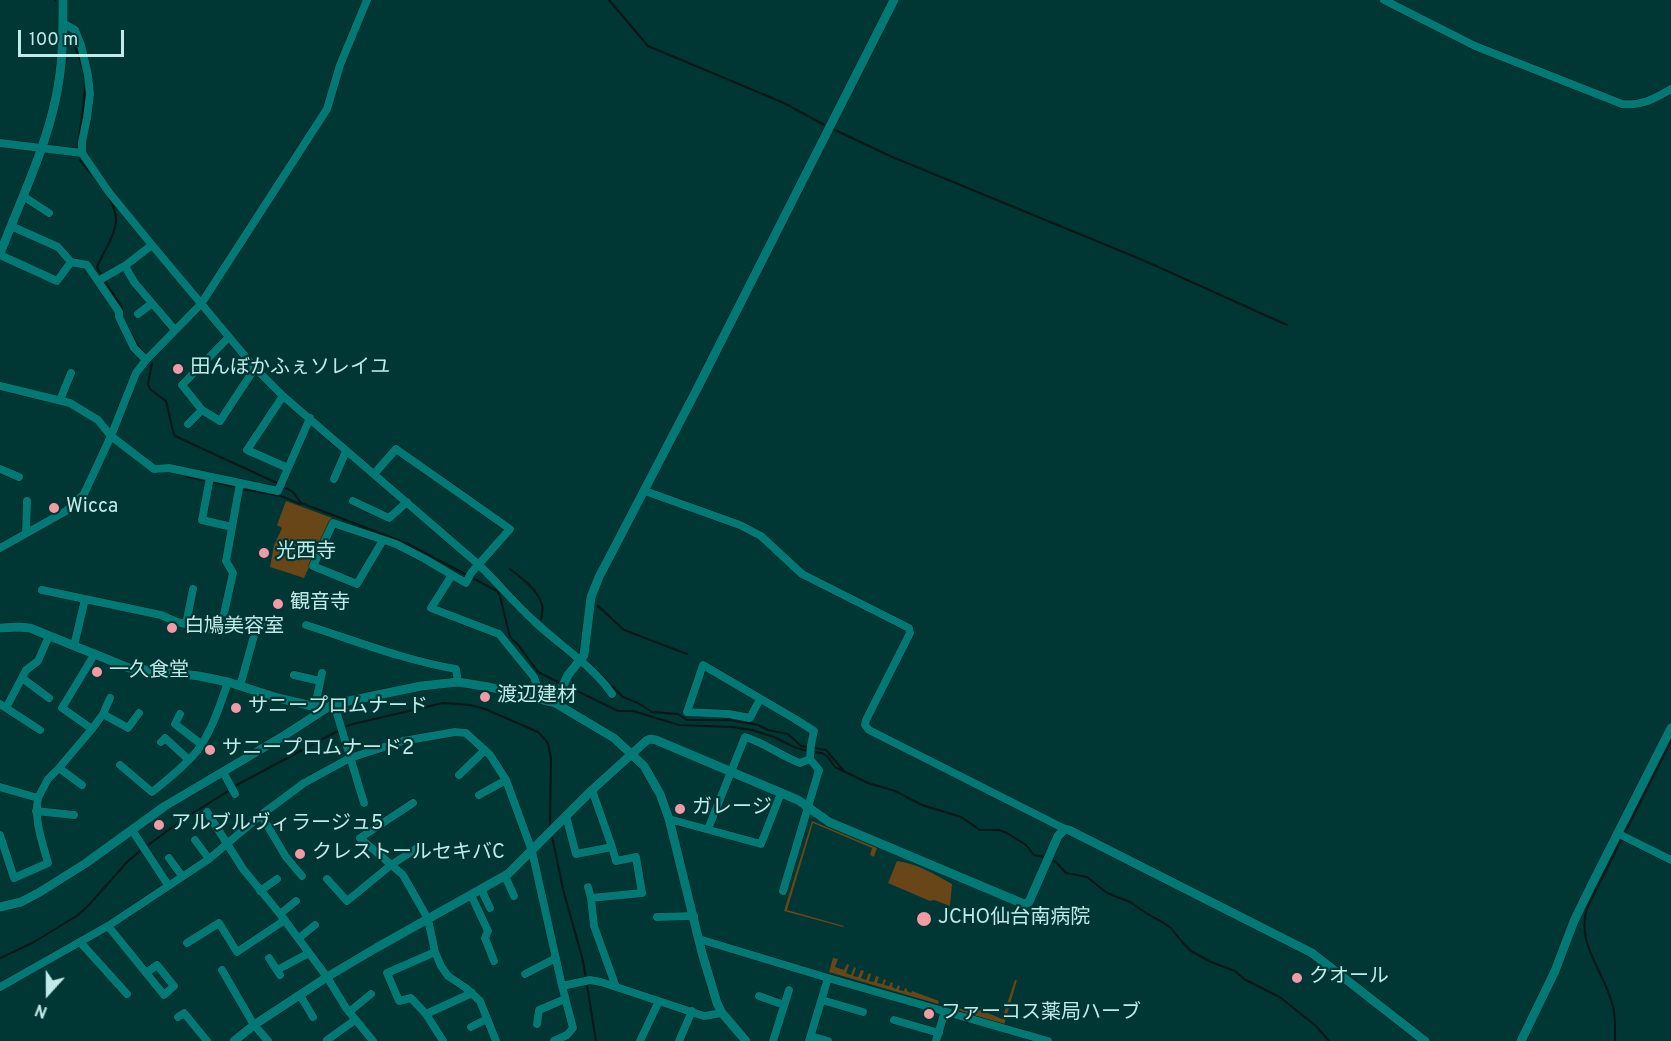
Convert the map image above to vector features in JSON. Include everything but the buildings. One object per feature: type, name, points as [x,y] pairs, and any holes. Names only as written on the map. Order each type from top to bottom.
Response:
[{"type":"street","points":[[63,0],[60,73],[56,99],[42,147],[0,255],[57,281],[71,262]]},
{"type":"street","points":[[0,548],[66,511],[84,494],[111,436],[136,373],[201,304],[327,109],[340,65],[367,0]]},
{"type":"street","points":[[555,703],[568,675],[584,655],[591,597],[599,577],[645,491],[894,0]]},
{"type":"street","points":[[1384,0],[1475,46],[1616,102],[1634,105],[1645,103],[1671,89]]},
{"type":"street","points":[[63,23],[75,30],[88,75],[90,94],[82,153],[108,191],[152,245],[255,368],[283,396],[478,564],[535,622],[602,680],[612,694]]},
{"type":"street","points":[[0,143],[82,153]]},
{"type":"street","points":[[23,196],[50,213]]},
{"type":"street","points":[[11,226],[58,248],[71,262],[87,265],[101,279],[119,312],[119,317],[134,348],[147,359]]},
{"type":"street","points":[[101,279],[125,266],[152,245]]},
{"type":"street","points":[[125,266],[151,304],[175,330]]},
{"type":"street","points":[[138,314],[151,304]]},
{"type":"street","points":[[229,337],[182,385],[202,410],[220,421],[255,368]]},
{"type":"street","points":[[60,400],[71,373]]},
{"type":"street","points":[[0,386],[70,403],[98,420],[111,436],[154,469],[169,468],[240,487],[278,491],[310,418]]},
{"type":"street","points":[[283,396],[247,450],[288,468]]},
{"type":"street","points":[[188,424],[202,410]]},
{"type":"street","points":[[374,474],[396,448],[510,529],[478,564],[466,583],[396,544],[333,523],[313,566],[357,584],[383,540]]},
{"type":"street","points":[[334,478],[346,451]]},
{"type":"street","points":[[0,469],[19,477]]},
{"type":"street","points":[[209,480],[201,520],[232,527]]},
{"type":"street","points":[[42,590],[161,615],[220,632],[233,573],[225,561],[240,487]]},
{"type":"street","points":[[645,491],[732,522],[761,536],[802,574],[909,628],[910,633],[866,720],[865,725],[869,730],[1312,953],[1425,1041]]},
{"type":"street","points":[[26,533],[27,501]]},
{"type":"street","points":[[353,501],[389,518],[407,501]]},
{"type":"street","points":[[452,575],[431,608],[499,634],[534,677],[536,683],[533,697]]},
{"type":"street","points":[[186,624],[193,589]]},
{"type":"street","points":[[74,646],[86,599]]},
{"type":"street","points":[[240,686],[257,625],[268,626]]},
{"type":"street","points":[[306,625],[394,654],[456,669],[458,682]]},
{"type":"street","points":[[0,628],[30,628],[129,668],[199,676],[228,682],[278,698],[325,709]]},
{"type":"street","points":[[40,730],[3,706],[26,670],[38,661],[49,636]]},
{"type":"street","points":[[92,729],[62,708],[94,655]]},
{"type":"street","points":[[760,699],[750,717],[687,712],[703,665],[814,731],[811,758],[819,770],[783,891]]},
{"type":"street","points":[[294,675],[321,677],[315,706]]},
{"type":"street","points":[[22,678],[49,698]]},
{"type":"street","points":[[120,765],[152,792],[181,769],[201,744],[217,715],[228,682]]},
{"type":"street","points":[[0,907],[21,902],[40,892],[86,863],[165,806],[334,704],[421,686],[458,682],[489,687],[555,703],[614,738],[644,766],[660,794],[669,819],[717,1003],[722,1013],[746,1041]]},
{"type":"street","points":[[0,835],[14,878],[48,863],[37,826],[38,798],[48,779],[103,714],[110,698]]},
{"type":"street","points":[[334,704],[364,803]]},
{"type":"street","points":[[103,714],[128,728],[139,713]]},
{"type":"street","points":[[180,714],[175,724],[201,744]]},
{"type":"street","points":[[1521,1041],[1556,971],[1574,921],[1621,835],[1671,728]]},
{"type":"street","points":[[0,987],[108,926],[209,859],[261,815],[304,783],[350,758],[403,741],[455,732],[466,733],[490,755],[506,780],[532,850],[573,1028],[571,1032],[573,1041]]},
{"type":"street","points":[[708,829],[730,771],[746,737],[759,741],[800,763],[811,758]]},
{"type":"street","points":[[161,742],[165,738],[189,760]]},
{"type":"street","points":[[234,1041],[254,1025],[376,948],[505,876],[592,790],[646,741],[656,740],[782,793],[798,800],[829,822],[1024,904],[1029,902],[1058,836],[1065,830]]},
{"type":"street","points":[[459,775],[485,750]]},
{"type":"street","points":[[59,768],[82,785]]},
{"type":"street","points":[[223,772],[235,794]]},
{"type":"street","points":[[479,795],[506,780]]},
{"type":"street","points":[[0,787],[38,798]]},
{"type":"street","points":[[591,898],[642,893],[636,857],[616,861],[592,790]]},
{"type":"street","points":[[669,819],[761,844],[782,793]]},
{"type":"street","points":[[414,803],[360,838],[403,875],[428,920],[435,952],[441,966],[448,976],[480,1001],[496,1041]]},
{"type":"street","points":[[36,811],[74,815]]},
{"type":"street","points":[[207,812],[243,869],[299,938],[349,1012],[373,1041]]},
{"type":"street","points":[[261,815],[286,857],[302,876]]},
{"type":"street","points":[[566,816],[576,854],[612,847]]},
{"type":"street","points":[[132,830],[168,885]]},
{"type":"street","points":[[1621,835],[1671,860]]},
{"type":"street","points":[[195,840],[209,859]]},
{"type":"street","points":[[327,879],[347,901],[391,865],[417,848]]},
{"type":"street","points":[[169,858],[182,876]]},
{"type":"street","points":[[505,876],[514,896]]},
{"type":"street","points":[[260,891],[277,879]]},
{"type":"street","points":[[588,887],[594,926],[616,987]]},
{"type":"street","points":[[481,889],[490,908]]},
{"type":"street","points":[[471,895],[488,931],[485,938],[494,961]]},
{"type":"street","points":[[188,943],[219,923],[237,952],[283,917],[296,901]]},
{"type":"street","points":[[657,917],[694,916]]},
{"type":"street","points":[[299,938],[315,925]]},
{"type":"street","points":[[108,926],[146,973]]},
{"type":"street","points":[[699,939],[945,1011],[1023,1038],[1048,1041]]},
{"type":"street","points":[[80,942],[127,994]]},
{"type":"street","points":[[435,952],[387,973],[399,1001],[411,998],[426,1014],[443,1041]]},
{"type":"street","points":[[269,958],[279,973],[309,953]]},
{"type":"street","points":[[525,974],[556,958]]},
{"type":"street","points":[[222,970],[254,1025],[268,1041]]},
{"type":"street","points":[[828,978],[810,1039],[828,1041]]},
{"type":"street","points":[[562,986],[590,980],[704,1016],[722,1013]]},
{"type":"street","points":[[773,1041],[789,990]]},
{"type":"street","points":[[426,1014],[472,993]]},
{"type":"street","points":[[349,1012],[371,994]]},
{"type":"street","points":[[300,995],[313,1017]]},
{"type":"street","points":[[759,996],[784,1005]]},
{"type":"street","points":[[537,1024],[539,1010],[566,999]]},
{"type":"street","points":[[822,1000],[863,1012]]},
{"type":"street","points":[[640,1041],[659,1001]]},
{"type":"street","points":[[679,1041],[692,1011]]},
{"type":"street","points":[[894,1020],[937,1037],[945,1011]]},
{"type":"street","points":[[184,1013],[207,1041]]},
{"type":"street","points":[[471,1027],[487,1018]]},
{"type":"street","points":[[327,1040],[355,1020]]},
{"type":"street","points":[[554,1041],[571,1032]]},
{"type":"shaded area","points":[[286,501],[332,518],[304,578],[270,567],[274,545],[282,528],[277,525]]},
{"type":"shaded area","points":[[812,821],[877,848],[874,857],[870,855],[872,848],[813,823],[787,910],[843,927],[784,911]]},
{"type":"shaded area","points":[[897,861],[919,867],[952,884],[950,906],[934,900],[930,901],[888,883]]},
{"type":"shaded area","points":[[833,958],[838,959],[835,967],[844,970],[847,964],[849,965],[846,973],[851,975],[854,967],[856,968],[853,976],[858,977],[861,970],[864,971],[861,978],[866,980],[869,973],[871,974],[869,981],[874,982],[876,976],[879,977],[877,983],[882,984],[884,979],[886,980],[884,985],[889,986],[891,982],[892,987],[896,989],[898,985],[899,990],[904,991],[905,988],[911,993],[912,991],[939,1001],[938,1004],[829,972]]},
{"type":"shaded area","points":[[1015,980],[1017,980],[1004,1025],[954,1009],[956,1001],[959,1002],[958,1008],[974,1013],[976,1008],[1002,1019]]},
{"type":"waterway","points":[[609,0],[648,46],[784,103],[828,127]]},
{"type":"waterway","points":[[72,39],[83,68]]},
{"type":"waterway","points":[[77,148],[85,85]]},
{"type":"waterway","points":[[833,129],[890,156],[1145,261],[1287,325]]},
{"type":"waterway","points":[[80,160],[108,197],[115,213],[113,232],[97,267],[101,275]]},
{"type":"waterway","points":[[104,280],[122,307],[123,314]]},
{"type":"waterway","points":[[129,330],[140,349]]},
{"type":"waterway","points":[[149,360],[152,363],[148,384],[150,389],[166,401],[175,436],[279,484]]},
{"type":"waterway","points":[[184,476],[207,481]]},
{"type":"waterway","points":[[213,482],[236,487]]},
{"type":"waterway","points":[[284,487],[293,492],[301,503],[406,543],[497,591],[510,637],[538,672],[560,683]]},
{"type":"waterway","points":[[242,489],[281,496],[300,504]]},
{"type":"waterway","points":[[510,569],[537,594],[542,607],[541,619]]},
{"type":"waterway","points":[[598,606],[624,630],[687,654]]},
{"type":"waterway","points":[[588,662],[623,697],[652,712],[678,714],[687,720],[730,720],[758,725],[768,730],[788,734],[801,746],[808,747]]},
{"type":"waterway","points":[[565,685],[618,711],[633,711],[679,725],[752,730],[807,751]]},
{"type":"waterway","points":[[235,786],[349,725],[443,703],[470,705],[485,709],[538,732],[548,743],[551,758],[550,827]]},
{"type":"waterway","points":[[1615,1041],[1613,1005],[1587,944],[1585,932],[1587,908],[1671,741]]},
{"type":"waterway","points":[[814,748],[826,750],[843,770]]},
{"type":"waterway","points":[[813,752],[822,753],[835,767],[868,783],[895,791],[922,805],[961,817],[980,830],[999,830],[1007,833],[1026,845],[1034,855],[1044,857]]},
{"type":"waterway","points":[[0,958],[34,942],[78,915],[140,851],[185,818],[230,790]]},
{"type":"waterway","points":[[552,836],[563,889],[583,961],[596,1041]]},
{"type":"waterway","points":[[1052,860],[1066,873],[1087,877],[1107,893],[1130,902],[1162,922],[1171,928],[1191,951],[1235,971],[1244,979],[1281,998],[1316,1026],[1329,1041]]},
{"type":"place","name":"田んぼかふぇソレイユ","points":[[178,369]]},
{"type":"place","name":"Wicca","points":[[54,508]]},
{"type":"place","name":"光西寺","points":[[264,553]]},
{"type":"place","name":"観音寺","points":[[278,604]]},
{"type":"place","name":"白鳩美容室","points":[[172,628]]},
{"type":"place","name":"一久食堂","points":[[97,672]]},
{"type":"place","name":"渡辺建材","points":[[485,697]]},
{"type":"place","name":"サニープロムナード","points":[[236,708]]},
{"type":"place","name":"サニープロムナード2","points":[[210,750]]},
{"type":"place","name":"ガレージ","points":[[680,809]]},
{"type":"place","name":"アルブルヴィラージュ5","points":[[159,825]]},
{"type":"place","name":"クレストールセキバC","points":[[300,854]]},
{"type":"place","name":"JCHO仙台南病院","points":[[924,919]]},
{"type":"place","name":"クオール","points":[[1297,978]]},
{"type":"place","name":"ファーコス薬局ハーブ","points":[[929,1014]]}]
